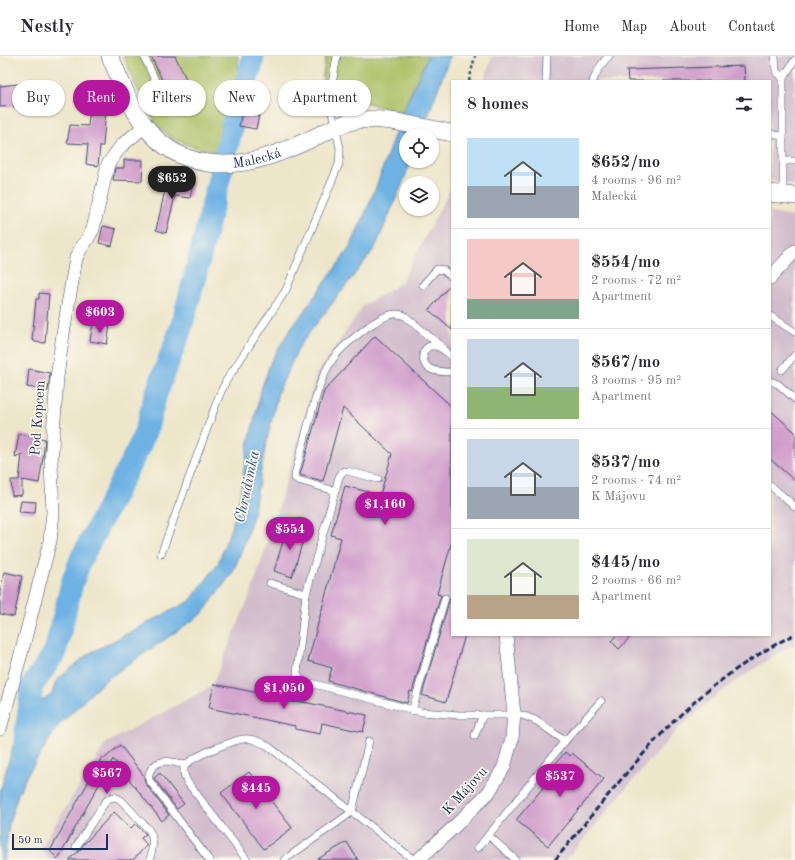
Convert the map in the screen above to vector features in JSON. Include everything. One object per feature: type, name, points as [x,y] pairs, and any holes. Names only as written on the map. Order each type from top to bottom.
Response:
[{"type":"street","name":"Malecká","points":[[110,56],[131,103],[145,126],[156,139],[175,152],[192,160],[216,165],[251,161],[298,145],[335,127],[353,121],[386,121],[444,132]]},
{"type":"street","name":"Pod Kopcem","points":[[0,729],[22,650],[51,530],[54,506],[51,463],[57,377],[76,258],[93,228],[111,157],[124,143],[145,126]]},
{"type":"street","points":[[771,277],[795,250]]},
{"type":"street","name":"K Májovu","points":[[418,860],[454,827],[484,796],[495,784],[504,767],[509,754],[514,714],[506,636]]},
{"type":"lane","points":[[144,56],[155,80]]},
{"type":"lane","points":[[161,554],[219,396],[230,376],[286,290],[339,164],[340,148],[331,108],[331,89],[337,56]]},
{"type":"lane","points":[[546,80],[547,56]]},
{"type":"lane","points":[[593,80],[601,64],[609,56]]},
{"type":"lane","points":[[775,56],[776,71],[783,78]]},
{"type":"lane","points":[[783,195],[783,78],[795,60]]},
{"type":"lane","points":[[771,133],[783,137]]},
{"type":"lane","points":[[783,160],[795,160]]},
{"type":"lane","points":[[423,285],[437,269],[443,270],[451,276]]},
{"type":"lane","points":[[335,491],[295,478],[320,384],[334,357],[347,344],[365,330],[388,315],[394,313],[400,313],[405,316],[451,356]]},
{"type":"lane","points":[[771,317],[795,332]]},
{"type":"lane","points":[[444,349],[436,346],[429,346],[424,351],[422,359],[427,367],[434,371],[451,372]]},
{"type":"lane","points":[[782,370],[795,355]]},
{"type":"lane","points":[[771,381],[778,384],[795,399]]},
{"type":"lane","points":[[378,478],[350,471],[343,471],[339,477],[306,594],[297,674],[300,680],[412,711],[460,715],[514,714],[528,716],[565,741]]},
{"type":"lane","points":[[771,486],[795,507]]},
{"type":"lane","points":[[270,583],[306,594]]},
{"type":"lane","points":[[412,711],[445,598]]},
{"type":"lane","points":[[478,848],[565,741],[601,701]]},
{"type":"lane","points":[[475,735],[484,714]]},
{"type":"lane","points":[[210,860],[149,780],[148,776],[150,770],[160,761],[166,760],[185,765],[198,756],[235,741],[253,739],[268,746],[414,860]]},
{"type":"lane","points":[[284,860],[352,812],[369,741]]},
{"type":"lane","points":[[185,765],[184,775],[188,783],[247,860]]},
{"type":"lane","points":[[76,847],[108,798],[116,797],[121,800],[152,835],[153,841],[150,860]]},
{"type":"lane","points":[[488,835],[515,859]]},
{"type":"path","points":[[469,80],[475,56]]},
{"type":"shaded area","points":[[492,56],[795,56],[795,186],[771,179],[771,80],[484,80]]},
{"type":"shaded area","points":[[451,188],[451,636],[771,636],[771,213],[795,217],[795,644],[781,651],[733,683],[706,704],[678,729],[566,860],[50,860],[40,849],[106,743],[212,686],[252,590],[277,513],[316,375],[364,305],[401,283],[436,216],[439,216],[439,211]]},
{"type":"green space","points":[[123,56],[238,56],[237,80],[214,80],[214,116],[231,116],[222,153],[183,143],[172,138],[156,123],[152,116],[206,116],[206,80],[138,80],[138,91]]},
{"type":"green space","points":[[326,56],[428,56],[402,113],[371,104],[371,80],[322,80]]},
{"type":"water","name":"Chrudimka","points":[[428,56],[450,56],[424,128],[399,128],[399,168],[408,168],[405,176],[399,176],[399,191],[375,248],[300,345],[278,392],[265,449],[253,515],[233,572],[202,614],[104,681],[58,726],[27,775],[18,794],[9,823],[4,860],[0,860],[0,792],[13,746],[30,709],[52,694],[56,681],[88,654],[190,601],[218,564],[237,511],[248,446],[262,387],[271,361],[286,336],[351,246],[375,190],[402,113]]},
{"type":"building","points":[[151,56],[175,56],[187,80],[162,80]]},
{"type":"building","points":[[744,66],[745,80],[628,80],[627,70]]},
{"type":"building","points":[[12,85],[12,106],[0,107],[0,86]]},
{"type":"building","points":[[89,116],[105,116],[103,146],[100,146],[98,166],[86,164],[88,144],[67,143],[70,125],[88,126]]},
{"type":"building","points":[[241,116],[259,116],[256,129],[239,126]]},
{"type":"building","points":[[124,160],[143,160],[142,181],[113,180],[115,168],[124,168]]},
{"type":"building","points":[[168,177],[193,183],[190,198],[175,196],[166,233],[156,230]]},
{"type":"building","points":[[103,226],[116,229],[112,246],[99,243]]},
{"type":"building","points":[[451,284],[451,329],[429,310]]},
{"type":"building","points":[[39,293],[49,294],[45,343],[35,342],[32,340],[36,299],[39,299]]},
{"type":"building","points":[[93,323],[110,326],[107,344],[90,341]]},
{"type":"building","points":[[375,336],[451,406],[451,545],[437,594],[441,595],[412,692],[410,691],[407,703],[328,681],[332,668],[308,661],[341,538],[331,535],[345,486],[380,495],[392,454],[343,408],[323,481],[300,475],[324,391]]},
{"type":"building","points":[[29,369],[50,373],[48,391],[27,387]]},
{"type":"building","points":[[771,411],[795,432],[795,481],[771,460]]},
{"type":"building","points":[[19,434],[45,439],[43,457],[39,483],[22,480],[22,495],[12,496],[11,480],[19,480],[22,454],[15,457]]},
{"type":"building","points":[[21,501],[36,502],[35,513],[19,512]]},
{"type":"building","points":[[288,525],[306,530],[292,577],[274,571]]},
{"type":"building","points":[[4,572],[22,576],[14,617],[0,614],[0,592]]},
{"type":"building","points":[[451,598],[451,636],[465,636],[446,702],[422,695]]},
{"type":"building","points":[[616,636],[631,636],[619,649],[611,641]]},
{"type":"building","points":[[214,684],[367,715],[363,732],[322,723],[320,734],[295,729],[295,726],[209,708]]},
{"type":"building","points":[[120,745],[144,776],[145,783],[169,815],[162,821],[113,759],[58,859],[50,851],[102,757],[104,759]]},
{"type":"building","points":[[565,752],[570,756],[572,753],[604,779],[548,846],[516,820],[547,783],[543,779]]},
{"type":"building","points":[[249,772],[292,828],[264,849],[221,793]]},
{"type":"building","points":[[160,773],[184,804],[177,809],[154,778]]},
{"type":"building","points":[[114,812],[131,828],[135,824],[146,834],[141,838],[147,845],[133,860],[69,860],[80,850]]},
{"type":"building","points":[[347,842],[358,860],[316,860]]},
{"type":"waterway","points":[[25,740],[32,686],[55,652],[72,583],[81,559],[140,445],[148,424],[155,397],[181,328],[239,99],[251,67],[253,56]]},
{"type":"railway","points":[[555,860],[641,756],[672,723],[700,697],[730,674],[778,643],[795,634]]}]
